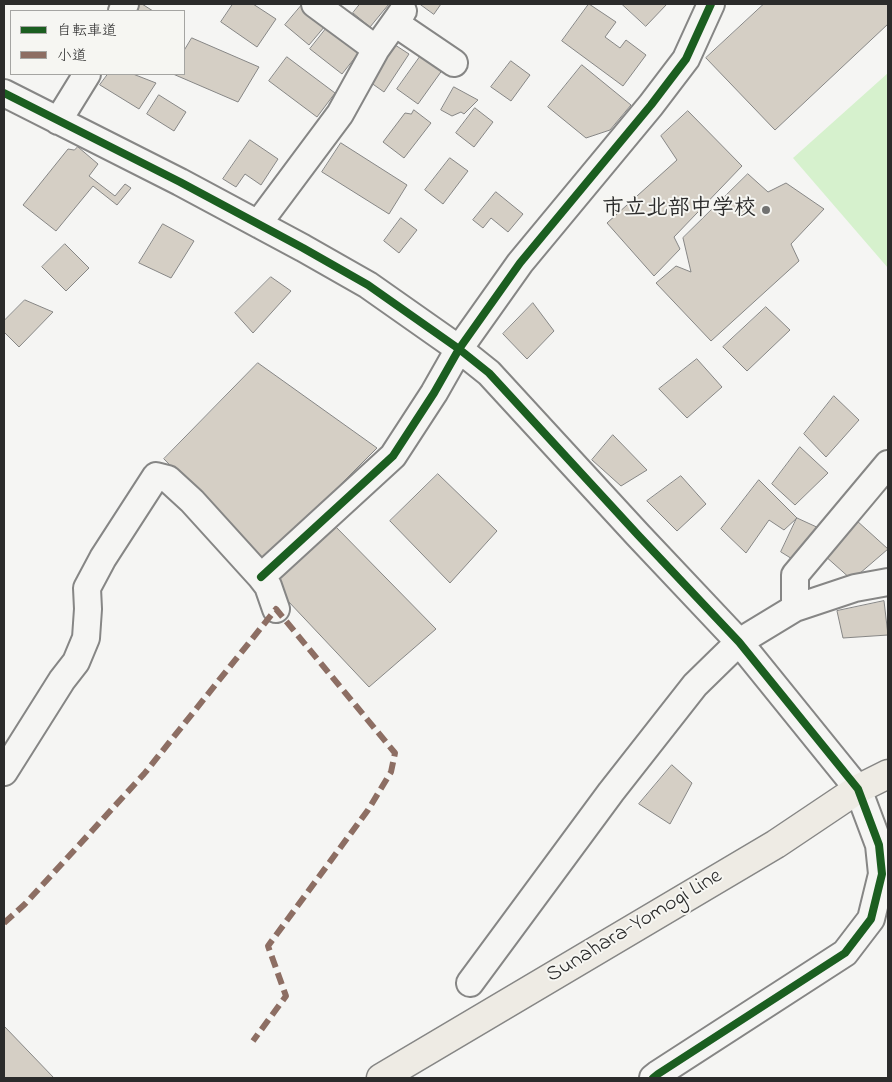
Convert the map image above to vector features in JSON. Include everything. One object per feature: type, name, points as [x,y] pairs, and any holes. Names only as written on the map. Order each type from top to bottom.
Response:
[{"type":"main road","name":"Sunahara-Yomogi Line","points":[[381,1078],[776,844],[858,789],[888,774]]},
{"type":"street","points":[[315,4],[376,49]]},
{"type":"street","points":[[261,577],[393,456],[434,394],[459,349],[520,263],[651,105],[686,59],[711,4]]},
{"type":"street","points":[[258,224],[340,114],[376,49],[399,17],[454,62]]},
{"type":"street","points":[[58,121],[86,75]]},
{"type":"street","points":[[4,93],[172,178],[368,285],[459,349],[489,373],[739,642],[858,789],[880,844],[882,874],[871,919],[845,953],[653,1078]]},
{"type":"street","points":[[795,608],[795,575],[888,464]]},
{"type":"street","points":[[4,772],[62,680],[76,662],[86,638],[87,588],[103,558],[156,476],[168,479],[192,501],[261,577],[268,586],[276,609]]},
{"type":"street","points":[[470,983],[623,777],[695,686],[739,642],[795,608],[855,588],[888,582]]},
{"type":"green space","points":[[888,73],[888,268],[793,158]]},
{"type":"building","points":[[137,4],[142,4],[151,10],[133,10]]},
{"type":"building","points":[[233,4],[253,4],[276,19],[257,47],[221,22]]},
{"type":"building","points":[[360,4],[389,4],[370,27],[353,13]]},
{"type":"building","points":[[420,4],[441,4],[434,14]]},
{"type":"building","points":[[589,4],[616,22],[605,37],[620,48],[626,40],[646,55],[623,86],[562,41]]},
{"type":"building","points":[[622,4],[667,4],[646,26]]},
{"type":"building","points":[[764,4],[888,4],[888,24],[775,130],[706,58]]},
{"type":"building","points":[[301,6],[325,26],[309,45],[285,25]]},
{"type":"building","points":[[329,25],[361,50],[342,74],[310,49]]},
{"type":"building","points":[[192,38],[259,67],[238,102],[175,75],[185,75],[185,49]]},
{"type":"building","points":[[392,43],[409,54],[384,92],[367,80]]},
{"type":"building","points":[[422,54],[443,69],[418,104],[397,89]]},
{"type":"building","points":[[287,57],[335,93],[317,117],[269,81]]},
{"type":"building","points":[[511,61],[530,75],[511,101],[491,87]]},
{"type":"building","points":[[582,65],[631,105],[610,130],[586,138],[548,107]]},
{"type":"building","points":[[107,75],[136,75],[156,83],[139,109],[100,85]]},
{"type":"building","points":[[454,87],[478,100],[464,114],[461,112],[452,116],[441,110]]},
{"type":"building","points":[[159,95],[186,112],[174,131],[147,114]]},
{"type":"building","points":[[475,108],[493,122],[474,147],[456,133]]},
{"type":"building","points":[[414,110],[431,123],[404,158],[383,142],[405,113],[411,114]]},
{"type":"building","points":[[688,111],[742,166],[674,237],[680,249],[654,276],[607,223],[677,160],[661,136]]},
{"type":"building","points":[[250,140],[278,159],[261,185],[245,174],[236,187],[223,179]]},
{"type":"building","points":[[341,143],[407,185],[389,214],[322,172]]},
{"type":"building","points":[[78,147],[98,164],[89,176],[115,196],[125,184],[131,188],[117,205],[93,186],[56,231],[23,205],[68,149],[74,150]]},
{"type":"building","points":[[450,158],[468,171],[443,204],[425,190]]},
{"type":"building","points":[[748,174],[768,192],[786,183],[824,209],[791,244],[799,261],[711,341],[656,283],[676,266],[691,272],[683,238]]},
{"type":"building","points":[[496,192],[523,214],[508,232],[491,218],[483,228],[473,220]]},
{"type":"building","points":[[401,218],[417,230],[399,253],[384,241]]},
{"type":"building","points":[[163,224],[194,241],[171,278],[139,263]]},
{"type":"building","points":[[65,244],[89,268],[66,291],[42,267]]},
{"type":"building","points":[[271,277],[291,291],[253,333],[235,313]]},
{"type":"building","points":[[25,300],[53,312],[19,347],[4,332],[4,321]]},
{"type":"building","points":[[533,303],[554,331],[527,359],[503,334]]},
{"type":"building","points":[[766,307],[790,330],[747,371],[723,347]]},
{"type":"building","points":[[697,359],[722,387],[687,418],[659,389]]},
{"type":"building","points":[[258,363],[377,448],[264,561],[164,459]]},
{"type":"building","points":[[834,396],[859,420],[826,457],[804,434]]},
{"type":"building","points":[[613,435],[647,470],[621,486],[592,460]]},
{"type":"building","points":[[800,447],[828,473],[795,505],[772,484]]},
{"type":"building","points":[[438,474],[497,531],[450,583],[390,521]]},
{"type":"building","points":[[681,476],[706,504],[677,531],[647,501]]},
{"type":"building","points":[[759,480],[797,518],[784,530],[769,520],[746,553],[721,529]]},
{"type":"building","points":[[797,518],[821,529],[797,562],[781,552]]},
{"type":"building","points":[[856,520],[888,549],[852,580],[824,555]]},
{"type":"building","points":[[335,526],[436,629],[369,687],[272,584]]},
{"type":"building","points":[[884,601],[888,635],[843,638],[837,611]]},
{"type":"building","points":[[672,765],[692,783],[670,824],[639,804]]},
{"type":"building","points":[[4,1026],[54,1078],[4,1078]]},
{"type":"marked path","points":[[4,923],[25,904],[144,774],[276,609],[395,753],[391,772],[368,810],[268,946],[286,996],[253,1041]]},
{"type":"cycle path","points":[[261,577],[393,456],[434,393],[459,349],[520,263],[651,105],[686,59],[711,4]]},
{"type":"cycle path","points":[[4,93],[180,182],[368,285],[459,349],[489,373],[739,642],[858,789],[879,845],[882,874],[871,919],[845,953],[653,1078]]},
{"type":"place","name":"市立北部中学校","points":[[766,210]]}]
